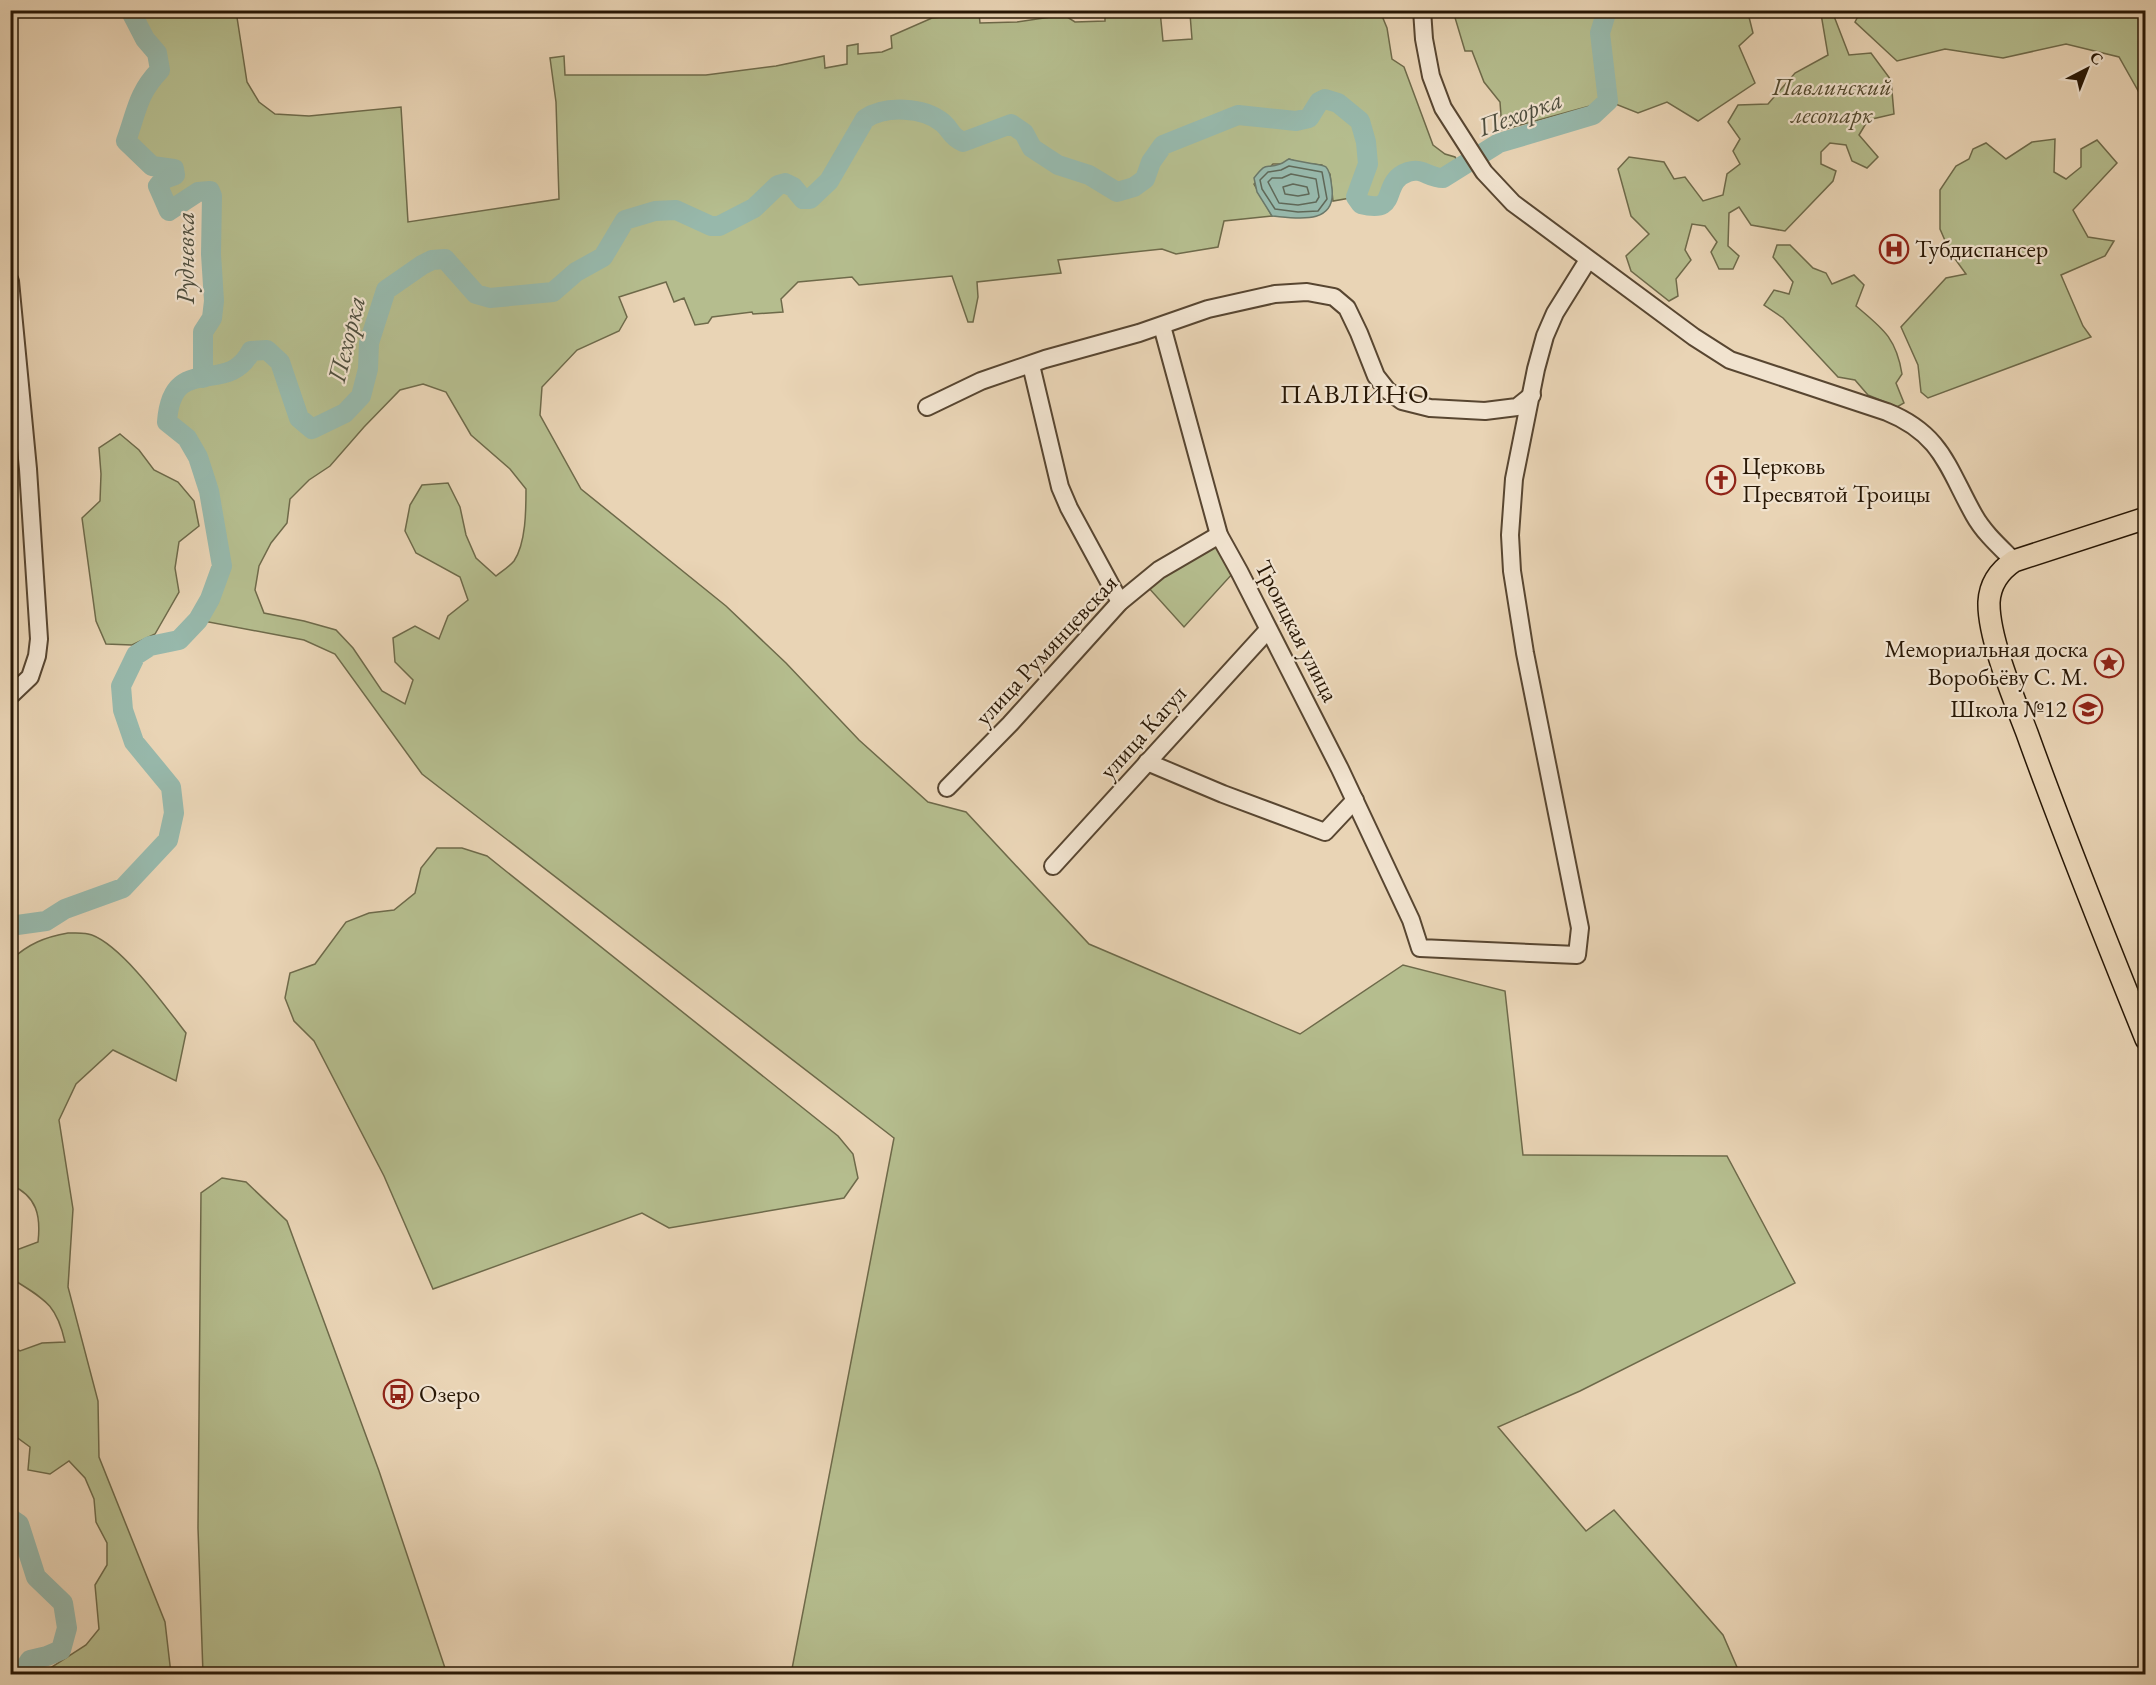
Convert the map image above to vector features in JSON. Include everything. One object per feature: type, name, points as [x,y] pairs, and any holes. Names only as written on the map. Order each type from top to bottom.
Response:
[{"type":"main road","points":[[2145,518],[2014,561],[1999,573],[1990,591],[1990,612],[1996,642],[2016,703],[2061,827],[2145,1039]]},
{"type":"street","points":[[1422,10],[1424,39],[1431,76],[1443,108],[1484,172],[1513,203],[1694,337],[1730,360],[1887,412],[1920,429],[1937,447],[1951,468],[1975,517],[1987,534],[2014,561]]},
{"type":"street","points":[[927,407],[981,381],[1078,349],[1162,326],[1230,302],[1275,294],[1307,292],[1334,297],[1347,308],[1376,376],[1387,390],[1402,401],[1430,408],[1485,411],[1517,407],[1532,395],[1545,336],[1555,314],[1588,260]]},
{"type":"street","points":[[10,281],[27,458],[39,639],[37,656],[30,677],[10,696]]},
{"type":"street","name":"Троицкая улица","points":[[1162,326],[1219,535],[1355,800],[1411,920],[1420,948],[1577,955],[1580,928],[1523,642],[1512,571],[1511,505],[1516,467],[1532,395]]},
{"type":"street","points":[[1031,365],[1060,487],[1120,602]]},
{"type":"street","name":"улица Румянцевская","points":[[947,788],[1047,685],[1120,602],[1160,570],[1219,535]]},
{"type":"street","name":"улица Кагул","points":[[1053,866],[1268,630]]},
{"type":"street","points":[[1147,762],[1229,796],[1326,832],[1355,800]]},
{"type":"green space","points":[[1259,10],[1380,11],[1387,28],[1392,59],[1404,67],[1433,145],[1445,154],[1455,157],[1458,162],[1442,171],[1422,166],[1406,168],[1393,178],[1384,196],[1375,201],[1356,197],[1333,201],[1330,174],[1322,165],[1289,159],[1283,164],[1273,164],[1254,184],[1272,216],[1224,221],[1218,247],[1176,254],[1162,249],[1058,260],[1061,273],[977,282],[978,297],[973,322],[968,322],[952,276],[859,285],[852,277],[798,282],[781,299],[783,312],[753,314],[752,312],[712,317],[708,323],[695,325],[684,298],[674,302],[666,282],[619,297],[627,317],[619,331],[577,350],[542,387],[540,415],[581,489],[726,606],[786,663],[859,740],[928,802],[966,812],[1089,944],[1300,1034],[1403,965],[1505,991],[1523,1155],[1727,1156],[1795,1283],[1580,1391],[1498,1427],[1586,1531],[1614,1510],[1723,1635],[1740,1674],[791,1674],[894,1138],[422,774],[335,654],[304,640],[198,620],[210,599],[222,566],[209,491],[198,457],[187,438],[167,422],[169,404],[179,386],[203,377],[203,332],[212,318],[214,301],[211,254],[212,196],[210,191],[198,192],[169,211],[158,186],[164,179],[175,175],[174,170],[152,166],[126,141],[142,95],[160,70],[157,53],[145,39],[130,11],[236,11],[247,82],[259,102],[275,114],[309,116],[401,107],[408,222],[559,199],[556,102],[550,58],[564,56],[565,75],[706,75],[776,66],[824,56],[825,68],[847,64],[847,46],[858,44],[858,54],[882,52],[892,48],[891,36],[932,18],[979,13],[980,23],[1017,22],[1064,15],[1075,22],[1105,21],[1105,11],[1160,11],[1163,41],[1192,39],[1190,14],[1259,12]],"holes":[[[423,384],[446,392],[471,435],[510,469],[526,489],[524,526],[518,554],[514,561],[496,576],[476,558],[466,535],[460,507],[448,483],[422,485],[410,505],[405,531],[416,553],[460,577],[468,600],[448,616],[439,639],[415,626],[393,638],[395,662],[413,680],[405,704],[382,691],[353,648],[336,630],[264,613],[255,590],[259,566],[271,543],[287,523],[290,499],[309,480],[330,466],[400,390]]]},
{"type":"green space","points":[[1453,10],[1776,11],[1749,17],[1753,33],[1739,46],[1755,83],[1698,121],[1667,102],[1638,113],[1608,101],[1502,130],[1500,102],[1484,82],[1472,51],[1465,51]]},
{"type":"green space","name":"Павлинский лесопарк","points":[[1832,11],[1849,55],[1871,53],[1891,80],[1894,114],[1868,120],[1859,135],[1878,157],[1867,168],[1852,161],[1846,145],[1830,143],[1821,152],[1821,164],[1836,171],[1833,181],[1785,231],[1751,225],[1739,207],[1729,213],[1728,246],[1739,256],[1733,269],[1719,269],[1711,252],[1717,242],[1705,226],[1692,224],[1685,250],[1691,260],[1676,279],[1678,296],[1669,301],[1631,271],[1626,256],[1649,234],[1631,216],[1618,169],[1629,157],[1664,162],[1674,179],[1685,177],[1703,201],[1723,195],[1727,174],[1740,164],[1733,151],[1740,139],[1728,122],[1738,105],[1768,104],[1795,73],[1828,55],[1821,14]]},
{"type":"green space","name":"Павлинский лесопарк","points":[[1861,11],[2145,11],[2145,103],[2119,57],[2066,44],[2003,58],[1945,49],[1897,61],[1855,22]]},
{"type":"green space","points":[[2055,139],[2054,172],[2066,179],[2081,167],[2081,149],[2097,140],[2117,163],[2073,210],[2088,237],[2114,241],[2105,256],[2061,275],[2083,326],[2091,337],[1928,398],[1921,392],[1918,365],[1901,327],[1946,278],[1966,274],[1950,252],[1940,229],[1940,190],[1956,166],[1969,159],[1973,149],[1986,143],[2006,159],[2032,142]]},
{"type":"green space","points":[[1777,245],[1790,245],[1813,268],[1826,273],[1832,284],[1854,275],[1864,285],[1856,306],[1880,327],[1892,342],[1902,374],[1896,383],[1904,403],[1897,407],[1868,395],[1855,380],[1838,377],[1783,318],[1764,305],[1774,290],[1789,294],[1793,282],[1773,257]]},
{"type":"green space","points":[[120,434],[139,450],[154,470],[178,482],[194,501],[199,526],[179,542],[175,568],[179,592],[155,634],[132,645],[106,644],[96,621],[82,518],[100,501],[99,448]]},
{"type":"green space","points":[[1215,546],[1222,551],[1234,572],[1184,627],[1147,586]]},
{"type":"green space","points":[[437,848],[462,848],[487,856],[838,1136],[853,1154],[858,1178],[844,1198],[669,1228],[642,1213],[433,1289],[384,1176],[314,1041],[294,1021],[285,998],[290,973],[315,964],[346,922],[369,913],[394,910],[415,893],[421,868]]},
{"type":"green space","points":[[68,933],[92,935],[117,952],[143,978],[186,1033],[176,1081],[113,1050],[76,1084],[59,1120],[73,1209],[68,1287],[98,1401],[99,1457],[165,1622],[171,1674],[41,1674],[86,1645],[99,1629],[95,1585],[107,1565],[107,1543],[96,1522],[94,1499],[85,1478],[69,1461],[50,1474],[28,1470],[30,1447],[11,1433],[11,1344],[20,1351],[42,1343],[65,1342],[57,1318],[47,1303],[11,1278],[11,1252],[38,1242],[39,1224],[32,1201],[11,1185],[11,960],[37,942]]},
{"type":"green space","points":[[222,1178],[246,1182],[287,1221],[379,1471],[447,1674],[203,1674],[198,1528],[201,1193]]},
{"type":"water","points":[[1289,159],[1320,165],[1328,169],[1332,201],[1328,209],[1321,214],[1303,218],[1272,216],[1257,192],[1254,178],[1262,169],[1281,164]]},
{"type":"waterway","name":"Рудневка","points":[[130,10],[145,39],[157,53],[160,70],[142,95],[126,141],[152,166],[174,169],[175,175],[164,179],[158,186],[169,211],[198,192],[210,191],[212,196],[211,254],[214,301],[212,318],[203,332],[203,378]]},
{"type":"waterway","name":"Пехорка","points":[[10,926],[46,921],[65,909],[123,888],[168,840],[174,813],[171,787],[134,742],[123,710],[121,686],[136,655],[150,646],[179,640],[198,620],[210,599],[222,566],[209,491],[198,457],[187,438],[167,422],[171,400],[179,387],[190,380],[229,372],[241,365],[251,351],[267,350],[280,362],[299,418],[312,429],[345,413],[361,396],[368,369],[369,343],[386,290],[422,265],[432,260],[445,259],[476,294],[490,298],[553,292],[576,272],[603,257],[625,220],[655,211],[676,210],[711,226],[719,226],[754,208],[778,185],[785,183],[793,187],[803,199],[810,199],[829,181],[865,119],[883,111],[904,110],[926,114],[943,123],[956,138],[963,142],[1011,124],[1024,133],[1032,148],[1058,165],[1089,175],[1117,192],[1134,187],[1145,179],[1151,162],[1163,145],[1238,115],[1296,121],[1309,118],[1319,102],[1325,99],[1338,103],[1360,121],[1366,142],[1368,164],[1356,197],[1361,204],[1381,205],[1386,201],[1394,183],[1408,172],[1418,171],[1443,178],[1499,143],[1593,115],[1608,101],[1600,33],[1607,10]]},
{"type":"waterway","name":"Пехорка","points":[[10,1518],[19,1524],[36,1577],[63,1603],[67,1628],[61,1650],[30,1660],[21,1674]]},
{"type":"place","name":"Тубдиспансер","points":[[1894,249]]},
{"type":"place","name":"Церковь Пресвятой Троицы","points":[[1721,480]]},
{"type":"place","name":"Мемориальная доска Воробьёву С. М.","points":[[2109,663]]},
{"type":"place","name":"Школа №12","points":[[2088,709]]},
{"type":"place","name":"Озеро","points":[[398,1394]]},
{"type":"district","name":"ПАВЛИНО","points":[[1355,394]]}]
